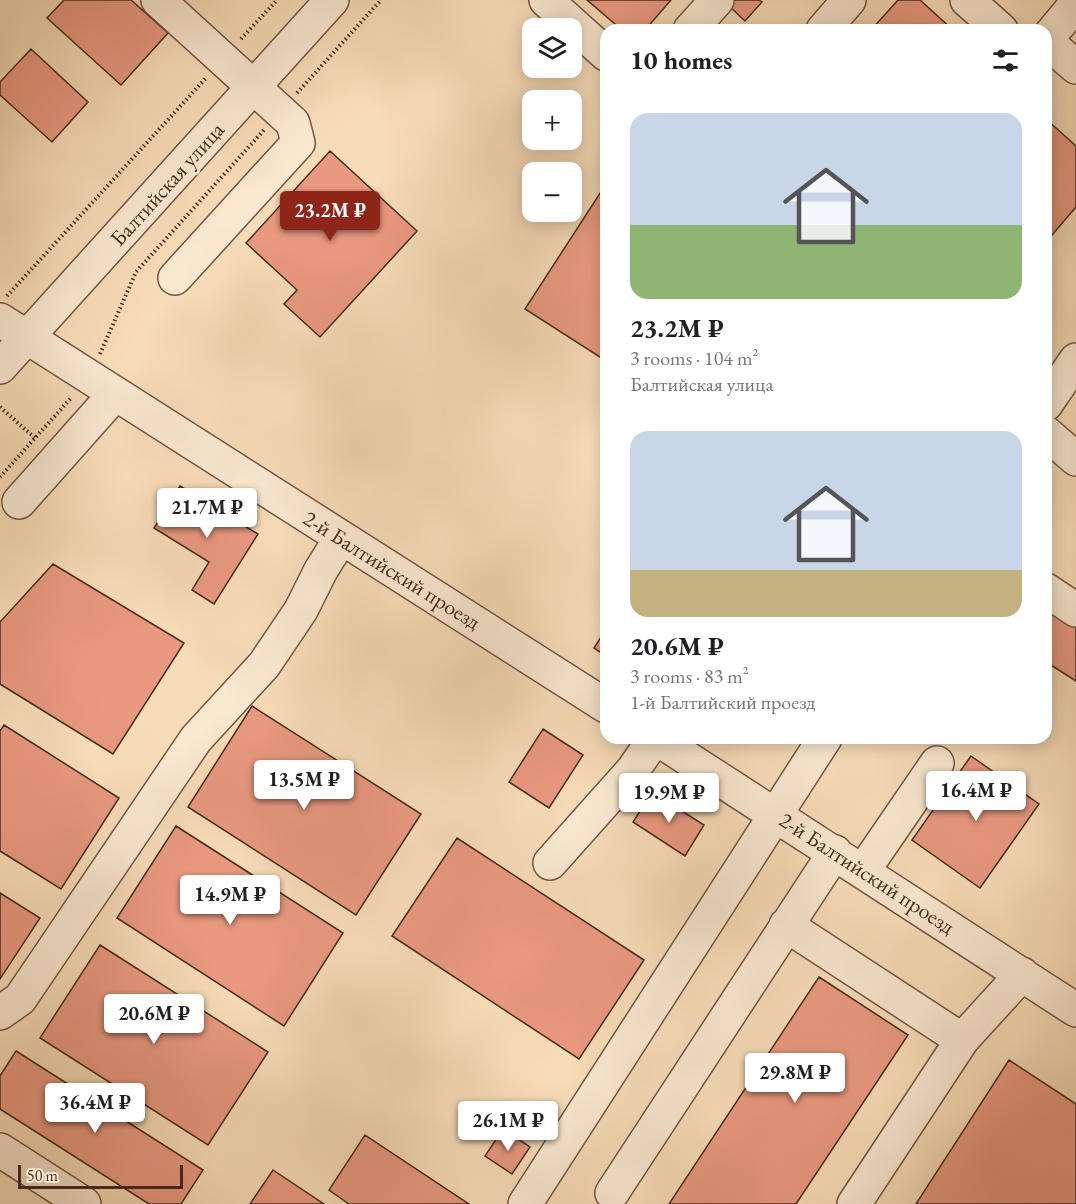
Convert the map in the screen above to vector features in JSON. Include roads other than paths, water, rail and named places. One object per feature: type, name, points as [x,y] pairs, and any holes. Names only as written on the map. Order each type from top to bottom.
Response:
[{"type":"street","points":[[158,0],[292,123],[298,143],[175,278]]},
{"type":"street","name":"Балтийская улица","points":[[0,367],[13,329],[254,89],[332,0]]},
{"type":"street","points":[[546,0],[600,49]]},
{"type":"street","points":[[695,24],[717,0]]},
{"type":"street","points":[[828,24],[849,0]]},
{"type":"street","points":[[967,0],[994,24]]},
{"type":"street","points":[[1052,33],[1076,4]]},
{"type":"street","points":[[1052,45],[1076,67]]},
{"type":"street","name":"2-й Балтийский проезд","points":[[13,329],[600,702]]},
{"type":"street","points":[[1052,395],[1076,360]]},
{"type":"street","points":[[10,489],[115,394]]},
{"type":"street","points":[[1052,438],[1076,459]]},
{"type":"street","points":[[0,1013],[20,999],[196,739],[264,665],[302,609],[321,570],[341,538]]},
{"type":"street","points":[[1052,594],[1076,610]]},
{"type":"street","points":[[550,863],[633,770],[651,744]]},
{"type":"street","name":"2-й Балтийский проезд","points":[[665,744],[776,813],[1076,1010]]},
{"type":"street","points":[[525,1204],[821,744]]},
{"type":"street","points":[[863,871],[937,763]]},
{"type":"street","points":[[612,1193],[835,852]]},
{"type":"street","points":[[786,926],[962,1040]]},
{"type":"street","points":[[854,1204],[962,1040],[1022,974]]},
{"type":"street","points":[[0,1150],[84,1204]]}]
